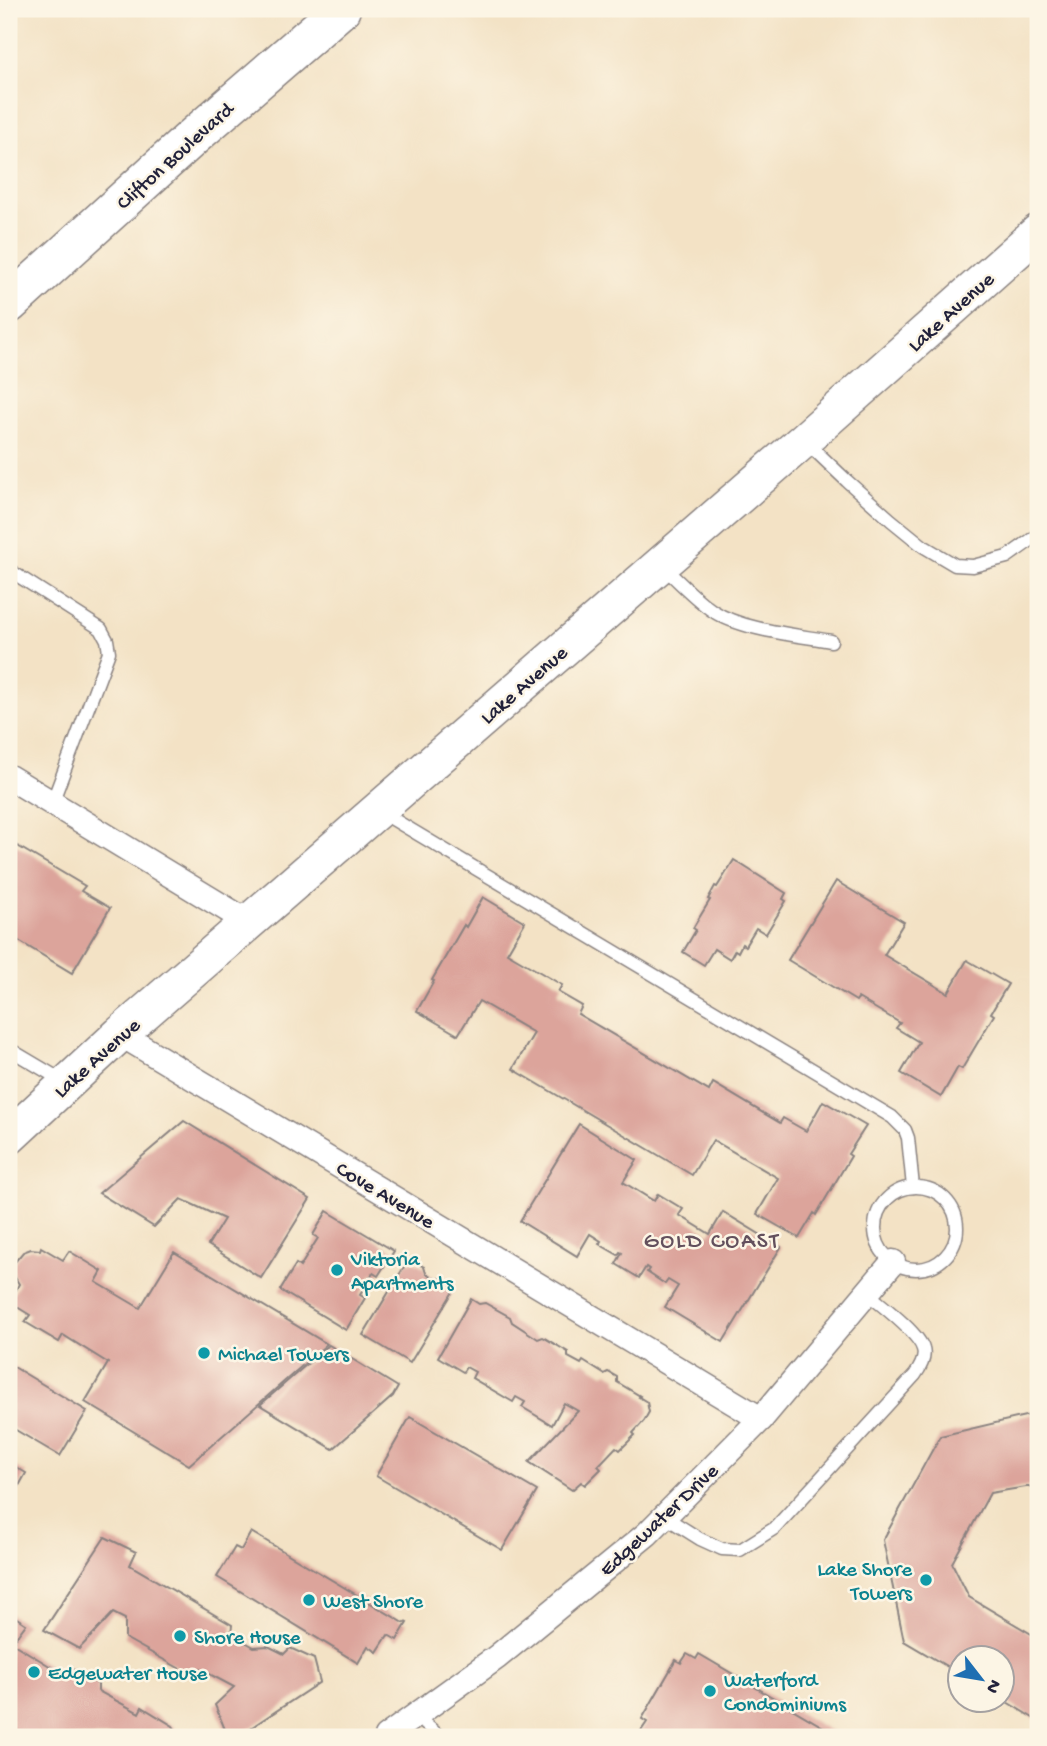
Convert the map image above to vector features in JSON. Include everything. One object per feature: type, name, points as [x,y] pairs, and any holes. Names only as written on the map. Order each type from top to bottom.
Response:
[{"type":"main road","name":"Clifton Boulevard","points":[[9,304],[193,137],[341,9]]},
{"type":"street","name":"Lake Avenue","points":[[9,1138],[120,1034],[804,440],[1038,232]]},
{"type":"street","points":[[9,777],[248,922]]},
{"type":"street","name":"Cove Avenue","points":[[120,1034],[761,1419]]},
{"type":"street","name":"Edgewater Drive","points":[[386,1737],[521,1639],[647,1534],[761,1419],[893,1262]]},
{"type":"lane","points":[[804,440],[891,520],[923,546],[955,565],[973,566],[1007,557],[1038,535]]},
{"type":"lane","points":[[661,564],[714,612],[726,618],[769,630],[831,640]]},
{"type":"lane","points":[[9,570],[101,629],[107,640],[109,652],[52,803]]},
{"type":"lane","points":[[378,810],[892,1117],[905,1130],[908,1139],[913,1187]]},
{"type":"lane","points":[[9,1049],[67,1083]]},
{"type":"lane","points":[[913,1187],[933,1190],[944,1198],[953,1209],[957,1223],[951,1250],[942,1260],[918,1269],[905,1268],[893,1262],[877,1241],[875,1229],[877,1215],[883,1204],[893,1194],[913,1187]]},
{"type":"lane","points":[[664,1517],[722,1549],[740,1550],[775,1528],[810,1491],[915,1375],[923,1360],[923,1348],[907,1326],[867,1293]]},
{"type":"lane","points":[[416,1717],[440,1737]]},
{"type":"building","points":[[9,841],[85,886],[81,891],[110,908],[72,973],[9,935]]},
{"type":"building","points":[[734,860],[786,893],[783,899],[786,901],[766,934],[756,928],[745,946],[742,944],[738,952],[735,950],[730,959],[714,949],[704,965],[683,952],[715,886],[717,887]]},
{"type":"building","points":[[836,881],[904,922],[884,955],[948,993],[967,960],[1008,984],[991,1013],[994,1015],[962,1069],[958,1067],[941,1097],[901,1073],[919,1042],[896,1028],[900,1023],[858,998],[856,1001],[788,960]]},
{"type":"building","points":[[483,897],[525,922],[507,953],[562,985],[558,992],[582,1006],[578,1014],[709,1091],[713,1083],[780,1123],[783,1118],[806,1131],[823,1101],[866,1126],[816,1215],[814,1213],[799,1238],[757,1214],[778,1178],[713,1140],[692,1175],[513,1069],[534,1033],[479,1001],[458,1035],[417,1011],[434,981],[432,980]]},
{"type":"building","points":[[184,1121],[310,1199],[261,1278],[208,1245],[224,1219],[181,1199],[154,1227],[99,1193]]},
{"type":"building","points":[[579,1124],[637,1160],[623,1182],[654,1201],[658,1194],[683,1209],[679,1215],[710,1234],[723,1212],[781,1247],[723,1342],[665,1307],[678,1286],[668,1280],[665,1284],[647,1272],[649,1269],[646,1267],[639,1278],[616,1264],[622,1253],[618,1255],[599,1244],[601,1241],[590,1234],[577,1256],[520,1221]]},
{"type":"building","name":"Viktoria Apartments","points":[[327,1211],[394,1251],[378,1276],[373,1273],[360,1295],[365,1298],[346,1330],[280,1290],[296,1264],[300,1267],[318,1238],[313,1235]]},
{"type":"building","name":"Michael Towers","points":[[41,1247],[63,1260],[69,1251],[102,1271],[96,1282],[140,1308],[174,1252],[327,1344],[189,1465],[85,1402],[108,1363],[63,1335],[59,1342],[25,1322],[30,1315],[9,1302],[19,1284],[13,1274],[14,1263],[23,1252],[40,1250]]},
{"type":"building","points":[[407,1262],[415,1262],[436,1279],[442,1278],[452,1283],[454,1290],[410,1363],[363,1335]]},
{"type":"building","points":[[471,1299],[479,1304],[485,1303],[510,1317],[512,1322],[538,1339],[543,1337],[568,1352],[568,1357],[581,1364],[583,1361],[604,1374],[608,1372],[617,1377],[617,1382],[647,1402],[649,1412],[633,1433],[635,1435],[620,1450],[616,1447],[598,1466],[601,1469],[585,1485],[581,1482],[572,1490],[529,1462],[578,1411],[564,1403],[552,1425],[522,1407],[525,1402],[516,1397],[513,1402],[472,1378],[475,1372],[466,1367],[463,1372],[438,1357]]},
{"type":"building","points":[[329,1345],[398,1387],[393,1396],[333,1449],[260,1405]]},
{"type":"building","points":[[9,1364],[87,1411],[60,1456],[9,1426]]},
{"type":"building","name":"Lake Shore Towers","points":[[1038,1413],[1038,1489],[1032,1486],[990,1493],[952,1563],[969,1597],[1038,1638],[1038,1721],[1016,1708],[1016,1644],[946,1644],[946,1666],[904,1641],[883,1540],[940,1436]]},
{"type":"building","points":[[410,1417],[537,1491],[502,1550],[376,1476]]},
{"type":"building","points":[[9,1463],[26,1473],[9,1504]]},
{"type":"building","name":"West Shore","points":[[251,1532],[407,1623],[397,1640],[388,1635],[377,1652],[368,1646],[358,1663],[217,1577],[235,1547],[241,1550]]},
{"type":"building","name":"Shore House","points":[[105,1537],[136,1552],[130,1565],[232,1625],[231,1634],[254,1647],[268,1646],[284,1654],[290,1648],[314,1659],[320,1682],[237,1737],[228,1737],[215,1705],[234,1687],[200,1669],[193,1676],[125,1638],[125,1619],[113,1613],[79,1649],[44,1630]]},
{"type":"building","name":"Edgewater House","points":[[9,1613],[26,1624],[12,1643],[66,1676],[71,1668],[98,1684],[98,1691],[139,1713],[142,1707],[173,1726],[180,1737],[23,1737],[9,1728],[12,1721],[9,1719]]},
{"type":"building","name":"Waterford Condominiums","points":[[687,1654],[696,1659],[699,1654],[840,1737],[650,1737],[641,1731],[647,1722],[642,1719],[676,1660],[681,1663]]},
{"type":"place","name":"Viktoria Apartments","points":[[337,1270]]},
{"type":"place","name":"Michael Towers","points":[[204,1353]]},
{"type":"place","name":"Lake Shore Towers","points":[[926,1580]]},
{"type":"place","name":"West Shore","points":[[309,1600]]},
{"type":"place","name":"Shore House","points":[[180,1636]]},
{"type":"place","name":"Edgewater House","points":[[34,1672]]},
{"type":"place","name":"Waterford Condominiums","points":[[710,1691]]},
{"type":"district","name":"GOLD COAST","points":[[712,1239]]}]
